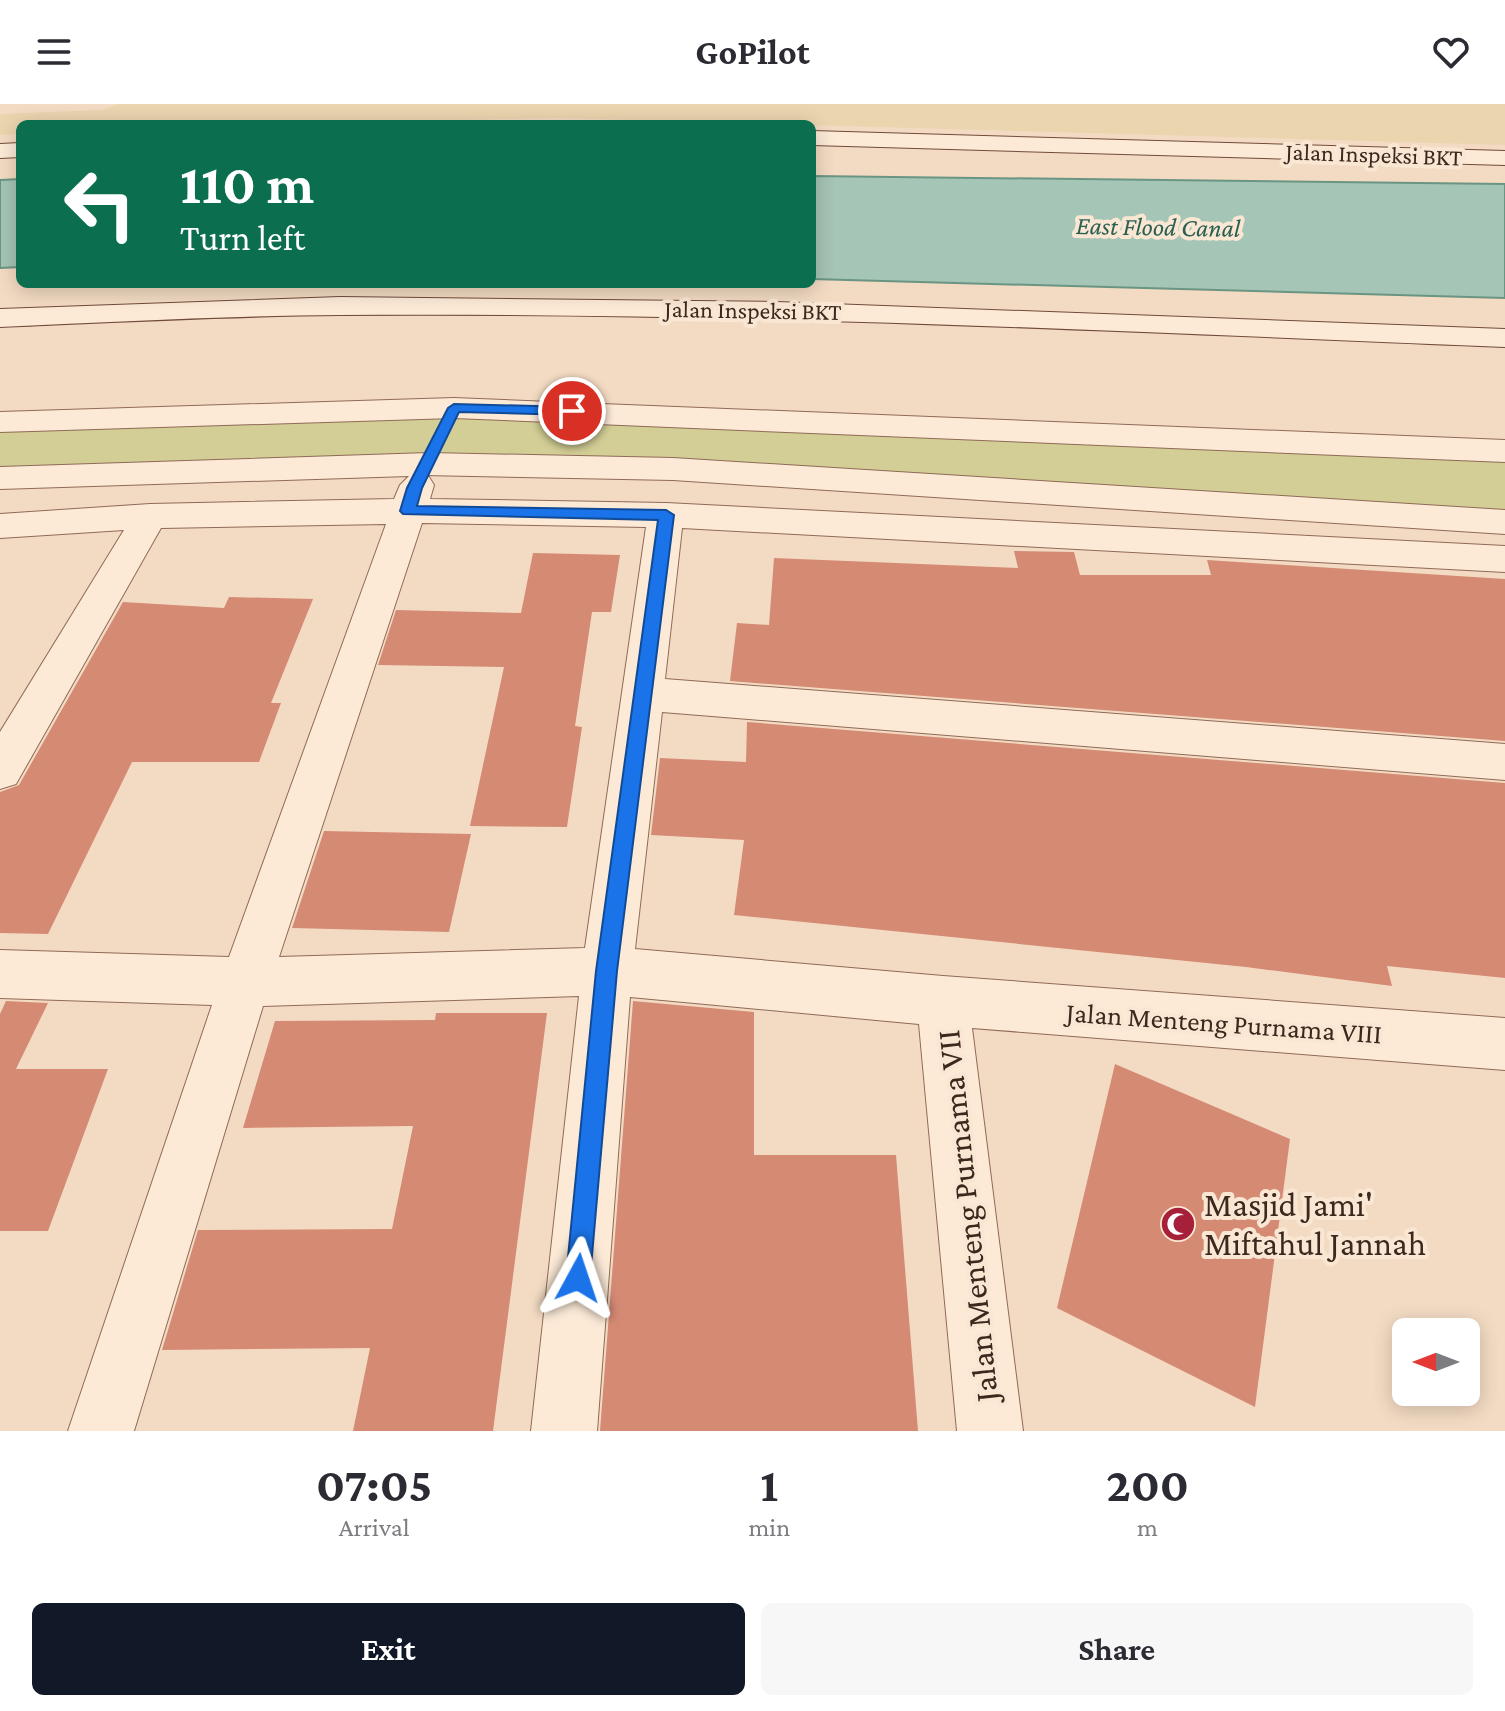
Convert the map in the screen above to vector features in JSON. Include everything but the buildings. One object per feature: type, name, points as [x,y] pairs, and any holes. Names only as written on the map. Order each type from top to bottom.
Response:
[{"type":"street","name":"Jalan Inspeksi BKT","points":[[816,138],[1505,158]]},
{"type":"street","name":"Jalan Inspeksi BKT","points":[[0,318],[338,306],[533,306],[821,311],[1505,338]]},
{"type":"street","points":[[0,422],[454,408],[646,413],[1505,451]]},
{"type":"street","points":[[101,1431],[245,982],[415,488],[454,408]]},
{"type":"street","points":[[0,478],[429,464],[673,469],[1505,522]]},
{"type":"street","points":[[0,526],[150,516],[408,511],[666,515],[1505,559]]},
{"type":"street","points":[[564,1431],[607,971],[666,515]]},
{"type":"street","points":[[0,771],[12,730],[150,516]]},
{"type":"street","points":[[643,694],[1505,762]]},
{"type":"street","name":"Jalan Menteng Purnama VIII","points":[[0,974],[245,982],[607,971],[943,1001],[1505,1044]]},
{"type":"street","name":"Jalan Menteng Purnama VII","points":[[943,1001],[990,1431]]},
{"type":"shaded area","points":[[118,104],[1505,104],[1505,145],[816,125],[816,120],[559,118],[16,120],[16,134],[0,135],[0,114],[102,110]]},
{"type":"shaded area","points":[[631,413],[1505,452],[1505,522],[673,469],[0,475],[0,422]]},
{"type":"water","name":"East Flood Canal","points":[[816,176],[1505,184],[1505,298],[816,279]]},
{"type":"water","points":[[16,179],[16,267],[0,268],[0,180]]},
{"type":"place","name":"Masjid Jami' Miftahul Jannah","points":[[1178,1224]]},
{"type":"route","points":[[572,411],[454,408],[415,488],[408,511],[666,515],[607,971],[578,1278]]}]
